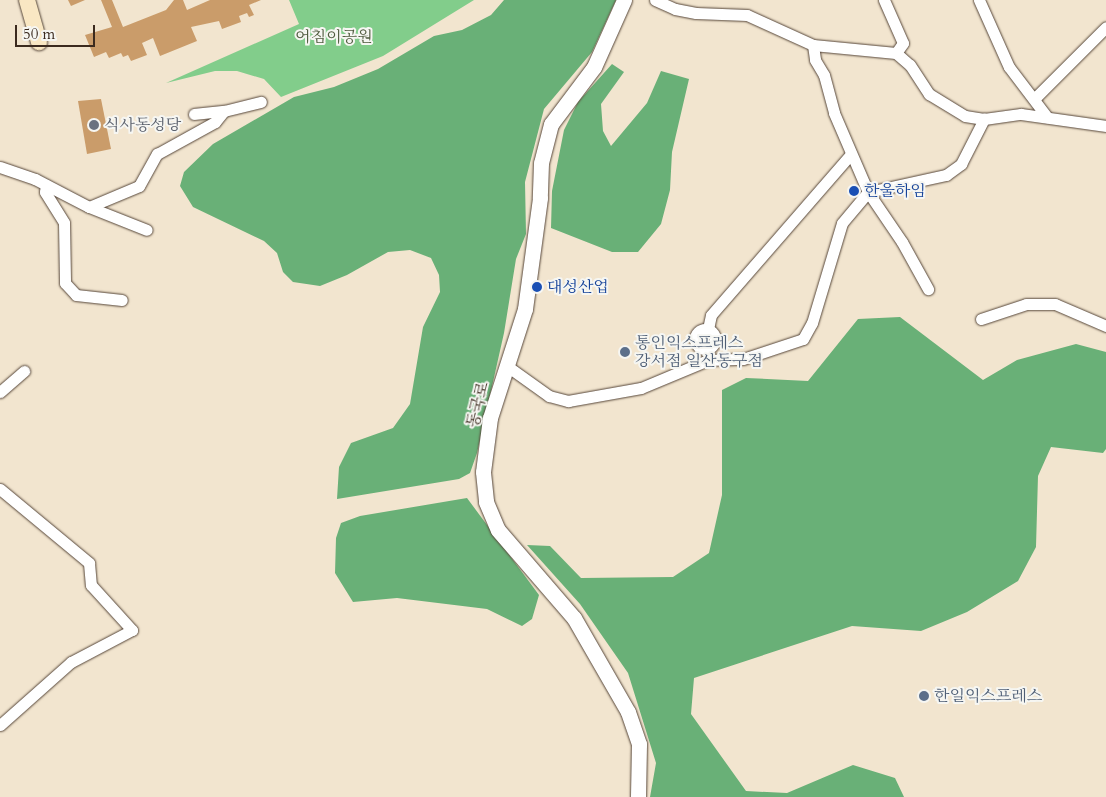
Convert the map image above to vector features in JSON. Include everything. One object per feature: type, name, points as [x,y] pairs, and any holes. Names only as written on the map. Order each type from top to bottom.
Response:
[{"type":"main road","points":[[27,0],[39,42]]},
{"type":"street","name":"동국로","points":[[624,0],[594,66],[551,124],[541,163],[540,198],[525,309],[490,418],[484,472],[486,502],[498,530],[574,618],[628,712],[640,744],[638,797]]},
{"type":"street","points":[[655,0],[675,9],[696,13],[747,15],[813,45],[896,53],[910,65],[929,94],[965,116],[984,119],[1021,114],[1106,126]]},
{"type":"street","points":[[884,0],[903,43],[896,53]]},
{"type":"street","points":[[979,0],[1008,67],[1035,98],[1047,117]]},
{"type":"street","points":[[1035,98],[1106,27]]},
{"type":"street","points":[[813,45],[815,60],[824,75],[834,113],[868,192],[902,242],[928,289]]},
{"type":"street","points":[[194,114],[224,111],[261,102]]},
{"type":"street","points":[[89,207],[139,186],[157,154],[214,122],[224,111]]},
{"type":"street","points":[[507,366],[549,396],[568,401],[641,388],[707,355],[743,359],[803,339],[812,323],[842,223],[868,192],[946,175],[961,164],[984,119]]},
{"type":"street","points":[[707,355],[695,340],[698,331],[708,329],[711,316],[851,154]]},
{"type":"street","points":[[0,167],[46,185],[89,207],[147,230]]},
{"type":"street","points":[[46,185],[45,192],[64,223],[65,284],[76,296],[122,300]]},
{"type":"street","points":[[981,319],[1026,304],[1055,304],[1106,326]]},
{"type":"street","points":[[0,392],[24,371]]},
{"type":"street","points":[[0,490],[89,563],[91,586],[132,630],[71,662],[0,725]]},
{"type":"green space","name":"어침이공원","points":[[289,0],[474,0],[383,56],[281,97],[264,79],[237,71],[215,71],[166,83],[299,24]]},
{"type":"green space","points":[[504,0],[616,0],[592,52],[544,109],[525,182],[526,234],[516,259],[504,333],[477,453],[470,473],[459,479],[337,499],[339,467],[351,443],[393,428],[410,404],[423,327],[440,292],[439,275],[431,258],[410,250],[388,252],[347,275],[320,286],[293,282],[283,272],[277,253],[264,241],[193,207],[180,186],[184,172],[213,144],[294,97],[334,87],[378,69],[434,36],[462,30],[491,15]]},
{"type":"green space","points":[[612,64],[624,72],[601,104],[603,131],[611,146],[647,103],[661,71],[689,79],[672,152],[670,190],[661,224],[638,252],[612,252],[551,228],[552,191],[564,130],[578,102]]},
{"type":"green space","points":[[900,317],[983,380],[1017,360],[1076,344],[1106,352],[1106,449],[1103,453],[1051,447],[1038,476],[1036,547],[1018,581],[967,612],[921,631],[852,626],[694,678],[691,714],[746,791],[787,793],[853,765],[895,778],[904,797],[650,797],[656,763],[628,673],[580,604],[527,545],[550,546],[581,578],[673,577],[709,553],[722,495],[722,390],[746,378],[808,381],[858,319]]},
{"type":"green space","points":[[467,498],[539,595],[532,619],[522,626],[487,609],[397,598],[353,602],[335,573],[336,538],[341,523],[360,516]]},
{"type":"building","points":[[68,0],[85,0],[71,6]]},
{"type":"building","points":[[101,0],[112,0],[123,27],[166,10],[174,0],[183,0],[187,10],[210,0],[261,0],[249,5],[254,15],[249,17],[247,13],[239,16],[241,22],[222,29],[219,21],[191,27],[197,41],[160,56],[153,38],[142,43],[147,55],[131,61],[128,55],[123,57],[121,53],[109,58],[106,52],[94,57],[85,35],[112,27]]},
{"type":"building","name":"식사동성당","points":[[101,99],[111,149],[87,154],[78,101]]},
{"type":"place","name":"식사동성당","points":[[94,125]]},
{"type":"place","name":"한울하임","points":[[854,191]]},
{"type":"place","name":"대성산업","points":[[537,287]]},
{"type":"place","name":"통인익스프레스 강서점 일산동구점","points":[[625,352]]},
{"type":"place","name":"한일익스프레스","points":[[924,696]]}]
